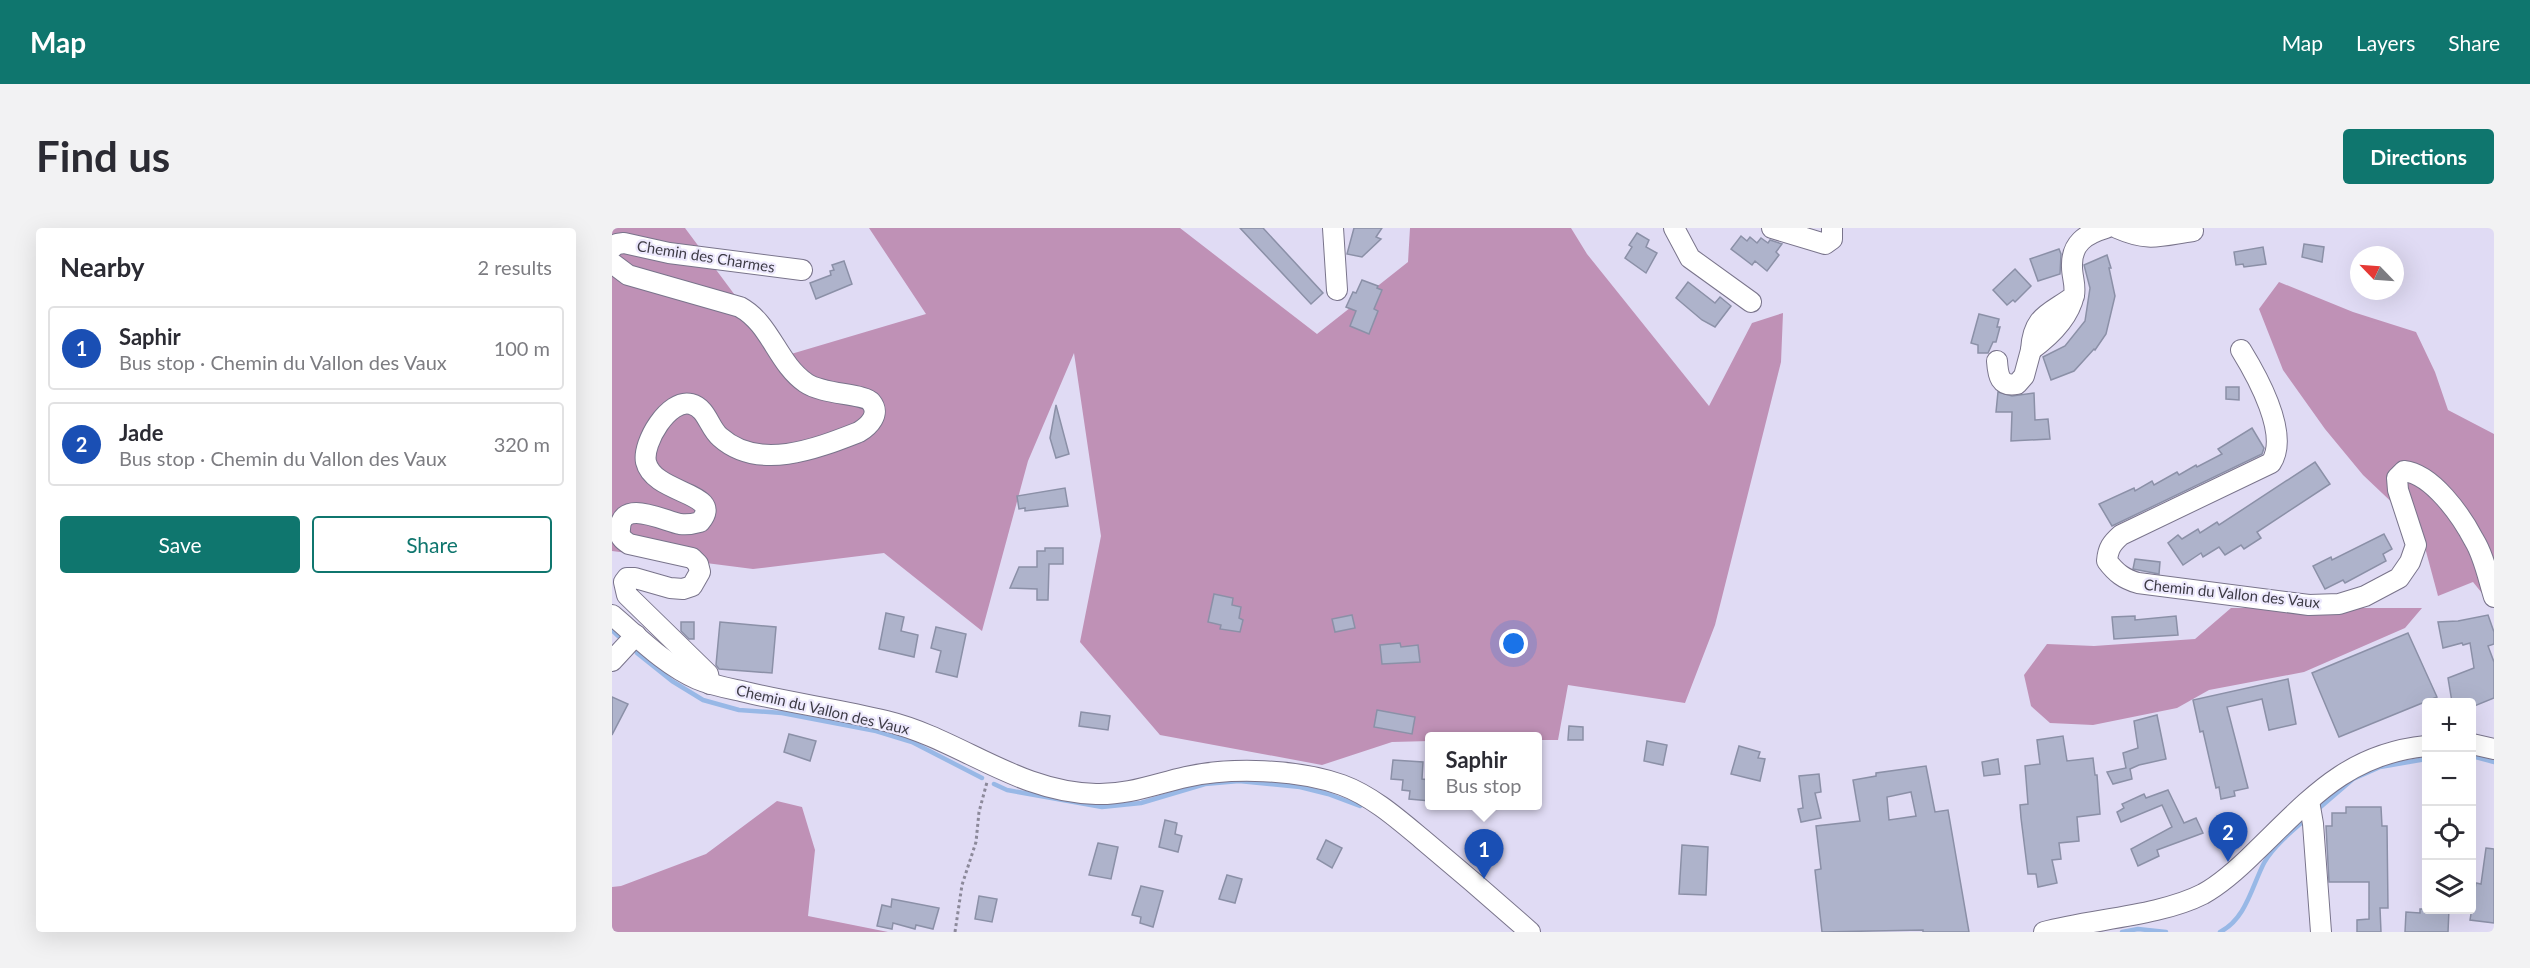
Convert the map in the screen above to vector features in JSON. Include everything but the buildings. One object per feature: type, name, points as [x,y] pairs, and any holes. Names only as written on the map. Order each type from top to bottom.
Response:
[{"type":"street","points":[[1334,228],[1337,290]]},
{"type":"street","points":[[1674,228],[1690,258],[1751,302]]},
{"type":"street","points":[[1772,228],[1825,244],[1832,238],[1832,228]]},
{"type":"street","points":[[1997,361],[1998,375],[2002,382],[2010,385],[2018,384],[2024,376],[2031,350],[2056,328],[2067,313],[2074,296],[2073,254],[2087,234],[2106,228]]},
{"type":"street","points":[[2117,228],[2138,237],[2148,238],[2193,231]]},
{"type":"street","name":"Chemin des Charmes","points":[[612,248],[624,243],[669,253],[802,270]]},
{"type":"street","name":"Chemin des Charmes","points":[[612,263],[628,275],[729,303],[754,314],[794,373],[807,384],[837,395],[863,397],[870,400],[875,408],[874,416],[868,427],[859,432],[792,454],[742,450],[720,437],[699,408],[691,404],[680,403],[672,408],[654,432],[645,458],[648,471],[662,483],[699,498],[705,506],[705,516],[700,522],[681,524],[635,512],[627,514],[623,519],[619,527],[620,534],[629,544],[692,558],[698,564],[700,572],[692,586],[683,589],[670,588],[635,578],[627,578],[624,588],[627,595],[708,674],[710,684]]},
{"type":"street","name":"Chemin du Vallon des Vaux","points":[[2241,350],[2262,388],[2273,421],[2276,455],[2271,463],[2121,535],[2112,542],[2108,552],[2107,561],[2115,571],[2125,579],[2138,583],[2309,605],[2339,603],[2365,596],[2398,578],[2410,562],[2416,545],[2398,490],[2397,478],[2404,471],[2416,472],[2429,480],[2475,540],[2494,597]]},
{"type":"street","name":"Chemin du Vallon des Vaux","points":[[612,615],[670,663],[696,679],[904,726],[940,740],[995,768],[1045,787],[1073,793],[1131,792],[1222,770],[1290,775],[1342,785],[1360,794],[1395,818],[1530,932]]},
{"type":"street","points":[[612,661],[636,635]]},
{"type":"street","points":[[2476,745],[2494,749]]},
{"type":"street","points":[[2044,932],[2180,903],[2203,894],[2242,865],[2334,779],[2357,764],[2384,754],[2422,747]]},
{"type":"street","points":[[2309,802],[2313,824],[2321,932]]},
{"type":"path","points":[[955,932],[963,885],[976,842],[986,784],[995,768]]},
{"type":"shaded area","points":[[612,228],[685,228],[781,357],[926,314],[869,228],[1180,228],[1317,334],[1408,262],[1410,228],[1571,228],[1587,254],[1709,406],[1752,323],[1783,313],[1781,362],[1715,625],[1685,703],[1568,685],[1558,740],[1542,740],[1542,732],[1425,732],[1425,741],[1392,742],[1322,765],[1160,735],[1080,642],[1101,536],[1074,353],[1028,461],[982,631],[884,553],[753,569],[612,551]]},
{"type":"shaded area","points":[[2279,282],[2353,312],[2416,332],[2435,372],[2448,410],[2494,434],[2494,608],[2473,582],[2438,596],[2420,529],[2363,475],[2325,429],[2283,370],[2259,309]]},
{"type":"shaded area","points":[[2231,608],[2422,608],[2405,628],[2304,672],[2209,690],[2177,708],[2093,725],[2050,723],[2031,706],[2024,675],[2047,644],[2094,646],[2195,639]]},
{"type":"shaded area","points":[[777,801],[802,807],[815,850],[808,916],[888,932],[612,932],[612,887],[621,886],[706,854]]},
{"type":"waterway","points":[[612,630],[618,636]]},
{"type":"waterway","points":[[637,653],[672,681],[703,700],[739,710],[782,713],[876,731],[912,742],[982,778]]},
{"type":"waterway","points":[[2476,757],[2494,762]]},
{"type":"waterway","points":[[2317,810],[2353,779],[2380,767],[2422,760]]},
{"type":"waterway","points":[[994,784],[1007,790],[1102,807],[1141,803],[1205,784],[1239,781],[1300,787],[1360,806]]},
{"type":"waterway","points":[[2220,932],[2229,926],[2242,911],[2272,851],[2306,819]]},
{"type":"waterway","points":[[2122,932],[2138,929],[2166,932]]},
{"type":"place","name":"Jade","points":[[2228,862]]},
{"type":"place","name":"Saphir","points":[[1484,879]]}]
